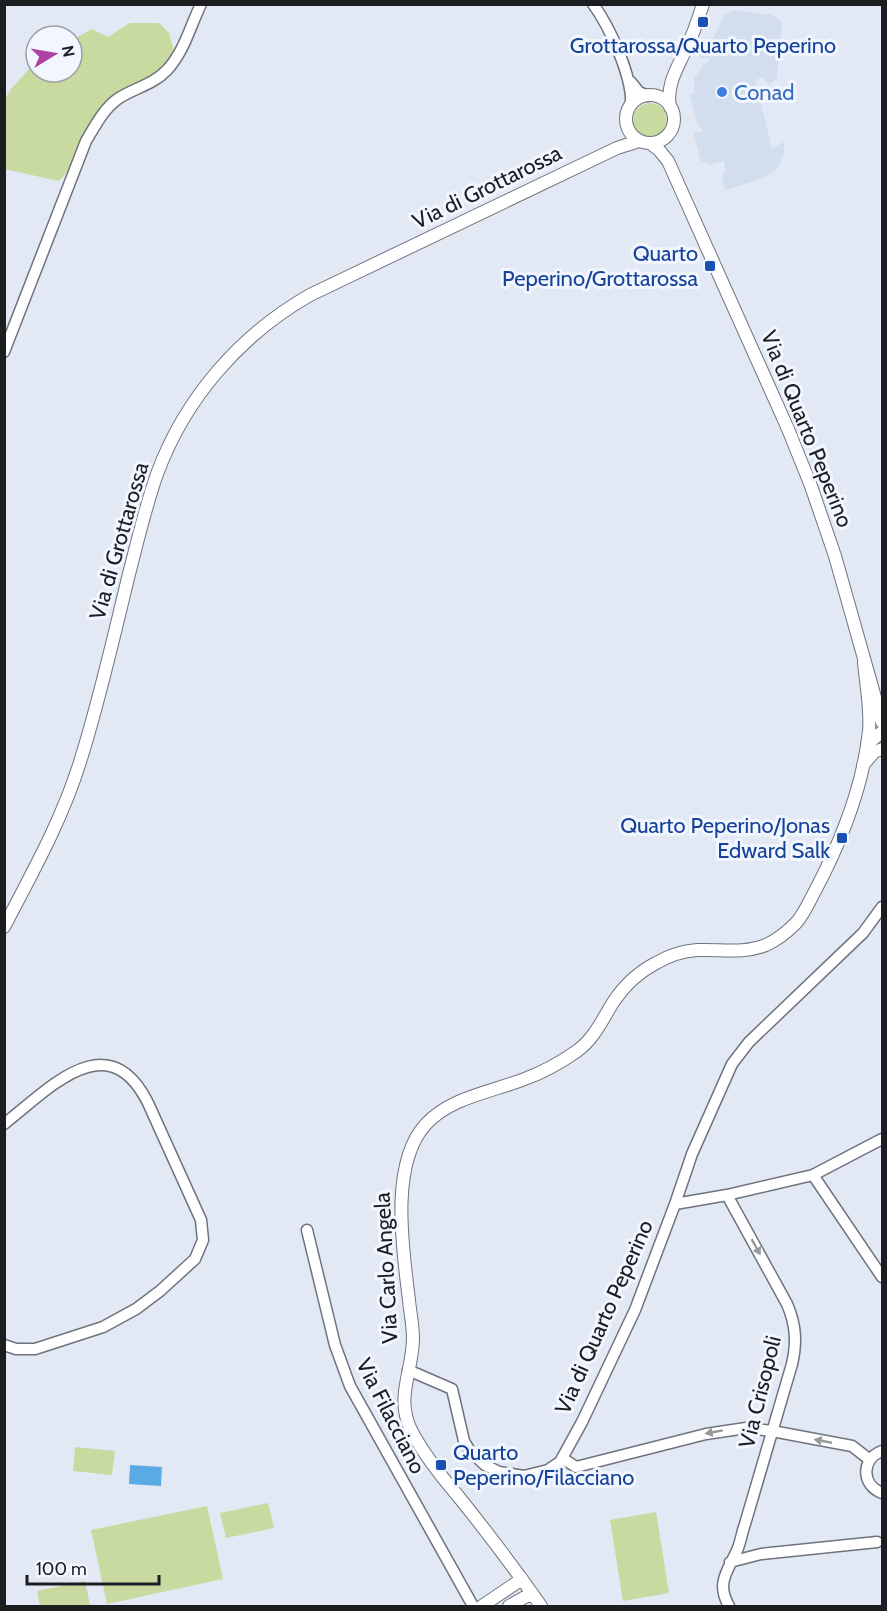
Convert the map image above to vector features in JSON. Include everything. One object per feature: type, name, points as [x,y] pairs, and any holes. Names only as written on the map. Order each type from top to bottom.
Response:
[{"type":"street","points":[[4,352],[86,141],[101,117],[118,99],[154,81],[166,71],[183,47],[201,4]]},
{"type":"street","points":[[593,4],[610,32],[632,94],[627,116],[628,128],[634,137],[645,142],[661,141],[668,135],[674,123],[669,91],[703,4]]},
{"type":"street","points":[[631,105],[672,79]]},
{"type":"street","points":[[628,80],[639,92],[663,99],[670,107]]},
{"type":"street","points":[[617,148],[628,128]]},
{"type":"street","name":"Via di Quarto Peperino","points":[[668,135],[666,144],[668,161]]},
{"type":"street","name":"Via di Quarto Peperino","points":[[645,142],[659,150],[668,161],[788,429],[835,556],[882,722]]},
{"type":"street","name":"Via di Grottarossa","points":[[4,927],[55,827],[80,765],[145,513],[158,472],[183,420],[217,371],[261,327],[310,295],[617,148],[645,142]]},
{"type":"street","points":[[862,766],[870,720],[864,662]]},
{"type":"street","points":[[867,744],[882,732]]},
{"type":"street","points":[[862,766],[874,752],[882,749]]},
{"type":"street","name":"Via Carlo Angela","points":[[408,1370],[413,1338],[403,1246],[402,1187],[408,1156],[422,1129],[435,1116],[457,1102],[542,1072],[576,1052],[587,1043],[615,1000],[630,983],[644,970],[659,961],[696,950],[744,951],[770,943],[782,936],[801,916],[822,878],[849,814],[862,766]]},
{"type":"street","name":"Via di Quarto Peperino","points":[[562,1458],[582,1422],[634,1310],[692,1154],[732,1064],[749,1042],[863,933],[882,907]]},
{"type":"street","points":[[4,1124],[76,1070],[98,1066],[124,1072],[141,1088],[198,1212],[203,1233],[201,1246],[192,1263],[136,1309],[103,1327],[43,1347],[28,1350],[4,1345]]},
{"type":"street","points":[[675,1204],[727,1195],[813,1175],[882,1139]]},
{"type":"street","points":[[813,1175],[882,1277]]},
{"type":"street","name":"Via Crisopoli","points":[[727,1195],[787,1304],[796,1340],[738,1548],[724,1577],[723,1592],[729,1606]]},
{"type":"street","name":"Via Filacciano","points":[[307,1230],[335,1345],[350,1386],[473,1606]]},
{"type":"street","points":[[541,1606],[434,1468],[410,1428],[404,1406],[408,1370],[451,1387],[456,1399],[464,1441],[477,1458],[491,1469],[507,1474],[532,1474],[552,1468],[562,1458],[576,1467],[705,1434],[746,1428],[852,1446],[870,1460]]},
{"type":"street","points":[[882,1451],[870,1460],[866,1471],[873,1488],[882,1493]]},
{"type":"street","points":[[730,1562],[760,1554],[877,1542]]},
{"type":"street","points":[[482,1606],[522,1579]]},
{"type":"street","points":[[509,1606],[532,1593]]},
{"type":"shaded area","points":[[734,10],[772,15],[782,24],[777,78],[770,84],[764,77],[755,80],[772,148],[784,142],[784,153],[779,166],[773,172],[761,179],[725,190],[722,178],[725,171],[724,161],[708,165],[707,162],[701,163],[694,135],[695,132],[702,132],[701,127],[698,127],[690,95],[694,94],[694,79],[703,65],[709,61],[709,58],[698,58],[702,48],[709,48],[724,14]]},
{"type":"green space","points":[[130,23],[159,23],[169,33],[174,51],[158,70],[120,92],[102,107],[86,130],[71,166],[58,181],[5,169],[4,101],[10,90],[24,75],[24,84],[84,84],[84,34],[92,29],[108,37]]},
{"type":"green space","points":[[650,103],[662,108],[667,120],[662,132],[650,137],[638,132],[633,120],[638,108]]},
{"type":"green space","points":[[75,1447],[115,1451],[112,1475],[73,1471]]},
{"type":"green space","points":[[268,1503],[274,1528],[226,1538],[220,1513]]},
{"type":"green space","points":[[207,1506],[223,1579],[107,1604],[91,1530]]},
{"type":"green space","points":[[656,1512],[669,1593],[623,1601],[610,1520]]},
{"type":"green space","points":[[85,1581],[90,1605],[40,1606],[37,1591]]},
{"type":"water","points":[[130,1465],[162,1467],[161,1486],[129,1484]]},
{"type":"place","name":"Grottarossa/Quarto Peperino","points":[[703,22]]},
{"type":"place","name":"Conad","points":[[722,92]]},
{"type":"place","name":"Quarto Peperino/Grottarossa","points":[[710,266]]},
{"type":"place","name":"Quarto Peperino/Jonas Edward Salk","points":[[842,838]]},
{"type":"place","name":"Quarto Peperino/Filacciano","points":[[441,1465]]}]
